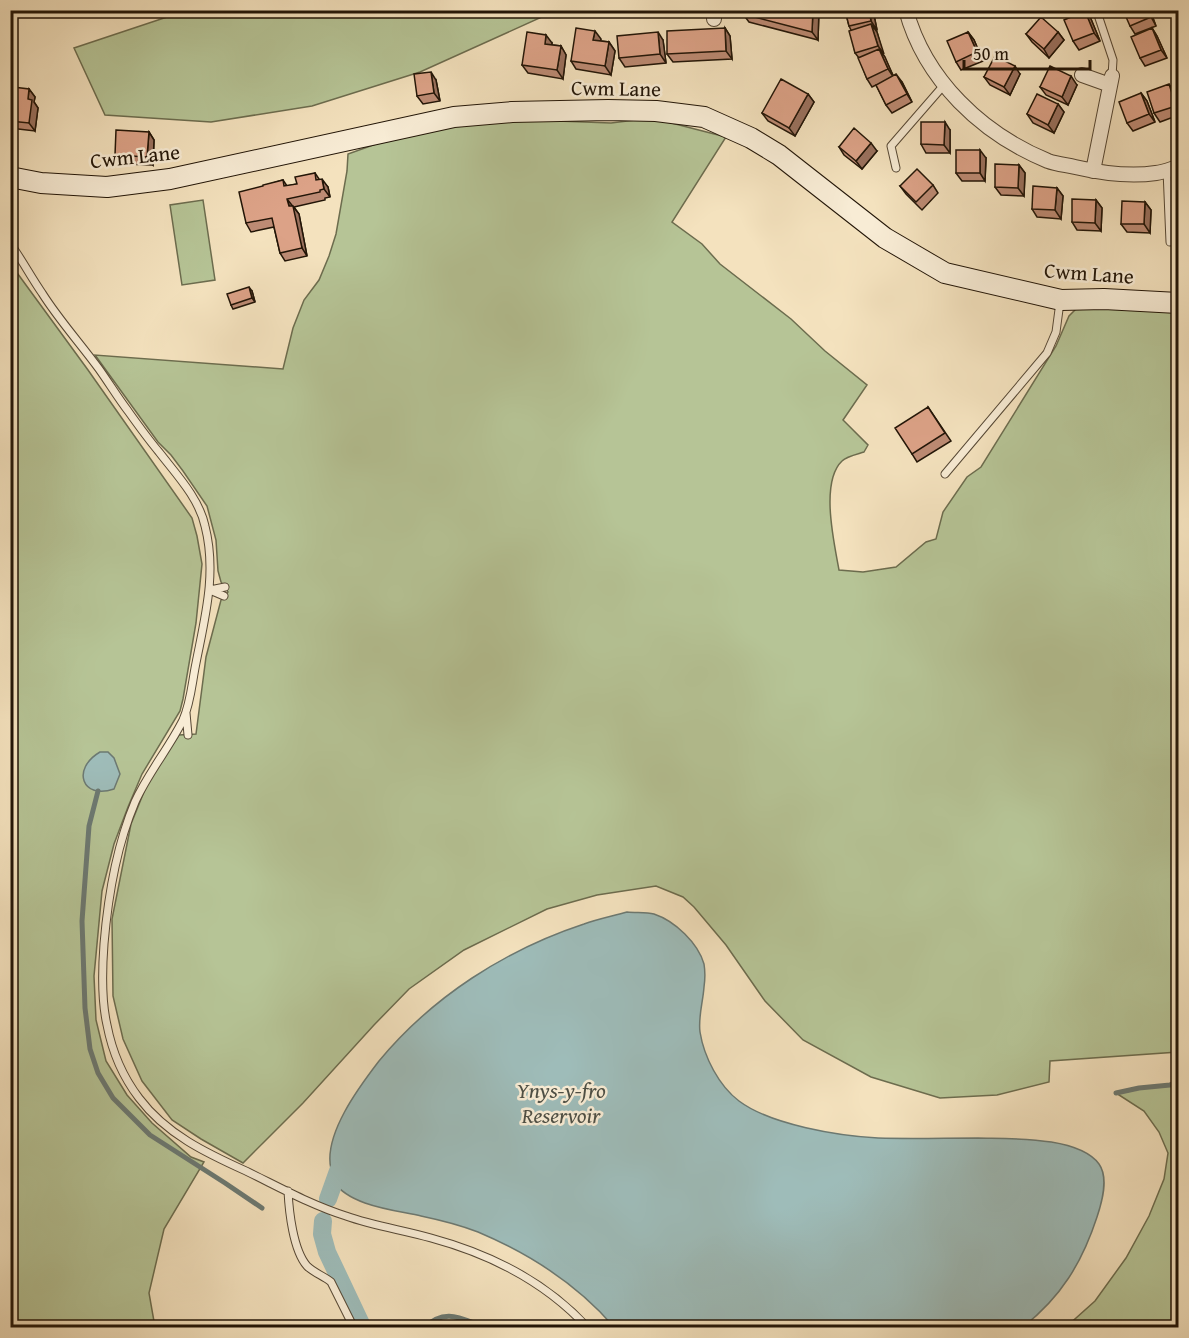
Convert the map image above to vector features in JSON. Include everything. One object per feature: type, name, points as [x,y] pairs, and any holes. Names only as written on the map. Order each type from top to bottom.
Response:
[{"type":"street","points":[[906,10],[909,22],[928,63],[944,85],[959,102],[987,126],[1021,147],[1050,162],[1093,171],[1134,175],[1173,169]]},
{"type":"street","points":[[1082,75],[1111,81],[1093,171]]},
{"type":"street","name":"Cwm Lane","points":[[10,177],[41,183],[107,187],[170,179],[454,117],[512,112],[656,111],[704,117],[751,138],[779,155],[885,238],[945,273],[1060,300],[1104,299],[1179,303]]},
{"type":"lane","points":[[1098,15],[1113,60],[1111,81]]},
{"type":"lane","points":[[896,168],[891,146],[944,85]]},
{"type":"lane","points":[[1170,242],[1173,169]]},
{"type":"lane","points":[[10,243],[43,295],[193,498],[205,525],[210,564],[210,591],[197,640],[191,694],[184,718],[149,774],[135,803],[123,834],[108,905],[103,990],[106,1024],[117,1059],[131,1087],[165,1127],[218,1158],[314,1204],[346,1216],[447,1243],[483,1256],[526,1277],[550,1293],[588,1328]]},
{"type":"lane","points":[[945,474],[1047,353],[1056,332],[1060,300]]},
{"type":"lane","points":[[210,591],[225,587]]},
{"type":"lane","points":[[210,591],[224,596]]},
{"type":"lane","points":[[186,711],[188,735]]},
{"type":"lane","points":[[288,1191],[296,1242],[305,1263],[331,1282],[354,1328]]},
{"type":"green space","points":[[188,10],[555,11],[420,72],[312,106],[211,122],[105,115],[74,48]]},
{"type":"green space","points":[[652,118],[726,137],[672,222],[702,244],[720,264],[791,319],[825,351],[867,385],[843,420],[868,445],[864,452],[842,461],[835,471],[832,483],[830,513],[839,570],[863,572],[896,567],[926,542],[936,539],[943,512],[967,477],[981,467],[1056,346],[1069,316],[1078,307],[1178,312],[1178,1052],[1050,1061],[1049,1082],[997,1095],[940,1098],[871,1077],[803,1040],[765,1001],[726,945],[694,907],[683,897],[656,886],[597,895],[547,909],[464,950],[409,989],[303,1103],[243,1163],[172,1120],[142,1081],[123,1039],[113,996],[112,919],[131,824],[150,777],[179,735],[196,734],[206,657],[221,600],[228,592],[221,582],[218,571],[216,540],[207,506],[95,355],[283,369],[293,328],[304,300],[319,280],[336,234],[348,154],[401,135],[452,123],[530,120],[611,123]]},
{"type":"green space","points":[[203,200],[215,280],[182,285],[170,205]]},
{"type":"green space","points":[[15,270],[192,518],[202,564],[196,623],[180,711],[142,774],[114,844],[102,891],[94,976],[96,1020],[106,1061],[127,1095],[152,1123],[191,1157],[204,1162],[164,1229],[149,1293],[155,1327],[11,1328],[10,272]]},
{"type":"green space","points":[[1178,1081],[1178,1327],[1066,1327],[1095,1301],[1126,1258],[1149,1216],[1164,1179],[1168,1153],[1159,1132],[1144,1111],[1116,1093],[1170,1085]]},
{"type":"water","points":[[100,752],[108,752],[114,758],[120,774],[114,789],[94,790],[84,781],[85,766]]},
{"type":"water","name":"Ynys-y-fro Reservoir","points":[[627,912],[651,913],[662,917],[685,934],[697,948],[705,969],[700,1032],[705,1051],[725,1087],[739,1101],[753,1109],[769,1117],[806,1128],[862,1137],[1043,1141],[1076,1148],[1099,1164],[1104,1176],[1104,1190],[1091,1234],[1069,1278],[1048,1304],[1023,1327],[614,1327],[600,1311],[568,1284],[516,1250],[478,1232],[450,1223],[374,1206],[351,1197],[341,1190],[334,1182],[331,1172],[332,1141],[337,1127],[344,1112],[379,1061],[422,1016],[472,978],[526,947],[589,922]]},
{"type":"building","points":[[744,10],[789,10],[791,13],[791,10],[813,10],[812,32],[743,14]]},
{"type":"building","points":[[845,10],[869,10],[871,21],[849,26]]},
{"type":"building","points":[[1123,10],[1148,10],[1151,17],[1130,26]]},
{"type":"building","points":[[1085,11],[1094,33],[1073,41],[1064,20]]},
{"type":"building","points":[[1041,17],[1058,32],[1044,49],[1026,34]]},
{"type":"building","points":[[871,24],[878,46],[855,53],[849,31]]},
{"type":"building","points":[[576,28],[595,31],[593,40],[609,42],[605,66],[571,61]]},
{"type":"building","points":[[725,28],[726,51],[667,54],[667,31]]},
{"type":"building","points":[[1152,28],[1161,50],[1140,58],[1131,37]]},
{"type":"building","points":[[527,32],[546,35],[545,44],[561,46],[557,70],[522,65]]},
{"type":"building","points":[[658,32],[660,54],[619,58],[617,36]]},
{"type":"building","points":[[968,32],[977,52],[956,62],[947,41]]},
{"type":"building","points":[[879,49],[888,69],[867,79],[858,58]]},
{"type":"building","points":[[995,56],[1015,66],[1004,87],[984,77]]},
{"type":"building","points":[[1050,66],[1071,76],[1062,97],[1040,87]]},
{"type":"building","points":[[431,72],[434,93],[417,96],[414,74]]},
{"type":"building","points":[[896,74],[907,94],[886,105],[876,85]]},
{"type":"building","points":[[781,79],[808,94],[789,128],[762,113]]},
{"type":"building","points":[[1179,83],[1179,95],[1174,84]]},
{"type":"building","points":[[1169,84],[1176,106],[1154,113],[1147,92]]},
{"type":"building","points":[[13,87],[29,89],[28,99],[32,100],[29,123],[10,121],[10,94],[12,94]]},
{"type":"building","points":[[1141,93],[1149,114],[1127,123],[1119,102]]},
{"type":"building","points":[[1037,94],[1058,104],[1048,125],[1027,114]]},
{"type":"building","points":[[921,122],[945,122],[944,145],[921,144]]},
{"type":"building","points":[[854,128],[871,143],[856,161],[839,147]]},
{"type":"building","points":[[116,130],[149,132],[147,157],[115,155]]},
{"type":"building","points":[[956,150],[980,150],[980,173],[956,173]]},
{"type":"building","points":[[995,164],[1019,165],[1018,188],[995,187]]},
{"type":"building","points":[[917,169],[933,185],[916,202],[900,186]]},
{"type":"building","points":[[315,173],[316,180],[322,179],[324,189],[320,192],[287,199],[289,206],[293,206],[302,248],[280,253],[272,218],[246,223],[239,192],[283,180],[284,186],[297,184],[295,177]]},
{"type":"building","points":[[1033,186],[1057,188],[1055,210],[1032,209]]},
{"type":"building","points":[[1072,199],[1096,200],[1095,223],[1072,222]]},
{"type":"building","points":[[1122,201],[1145,202],[1144,224],[1121,224]]},
{"type":"building","points":[[249,287],[252,298],[231,305],[227,294]]},
{"type":"building","points":[[928,407],[945,433],[912,454],[895,428]]},
{"type":"waterway","points":[[98,791],[89,826],[82,921],[85,1008],[90,1049],[98,1073],[113,1098],[150,1135],[262,1208]]},
{"type":"waterway","points":[[1116,1093],[1170,1085],[1178,1081]]},
{"type":"waterway","points":[[328,1199],[338,1171]]},
{"type":"waterway","points":[[323,1221],[322,1234],[327,1252],[363,1328]]},
{"type":"waterway","points":[[424,1328],[432,1321],[447,1316],[487,1328]]}]
